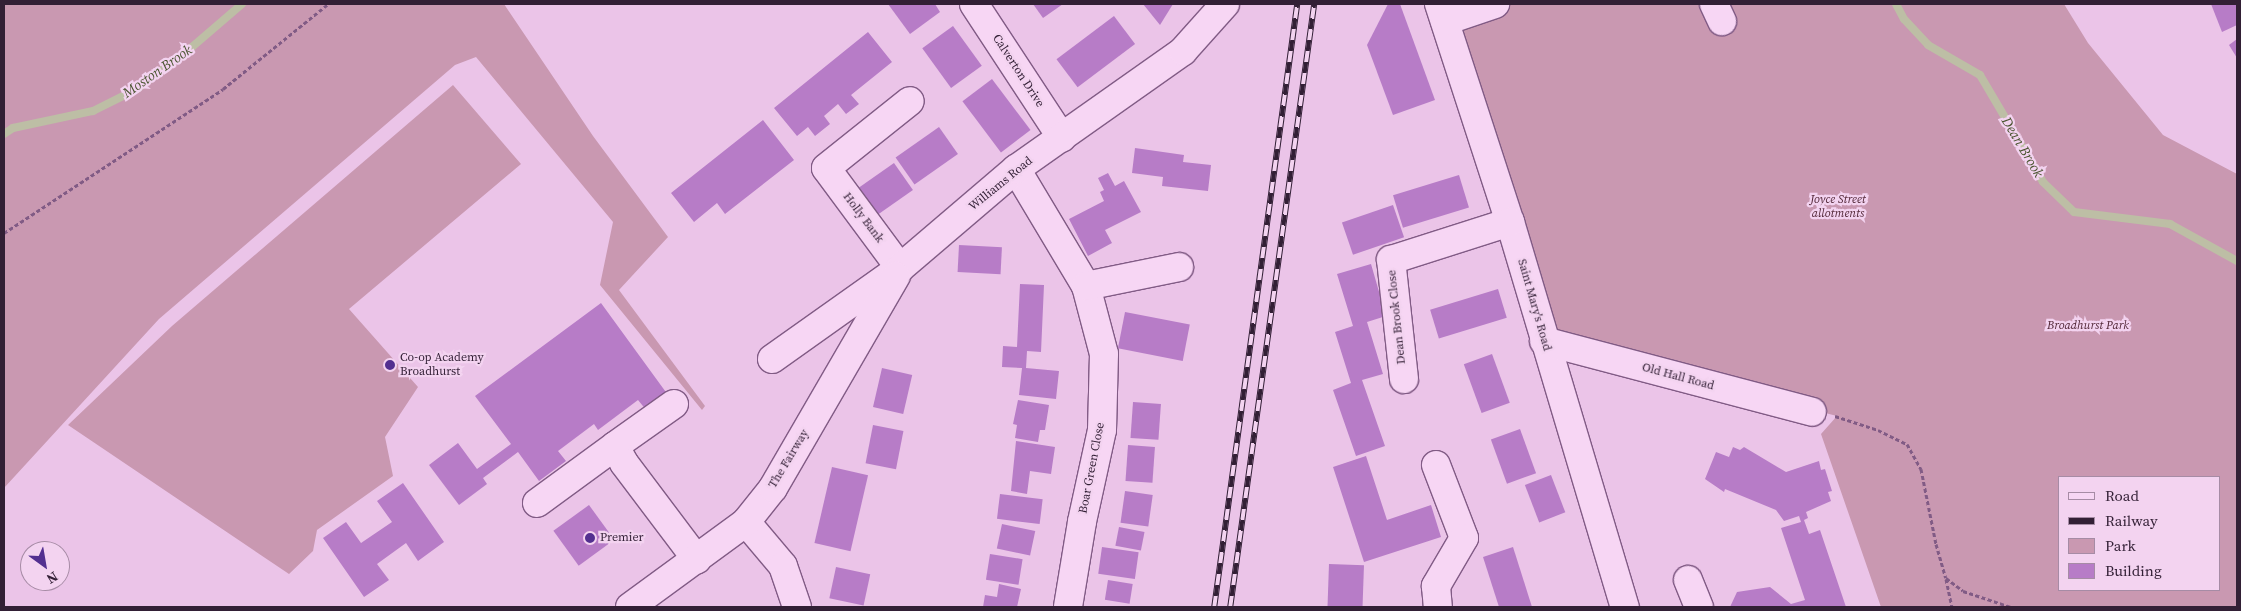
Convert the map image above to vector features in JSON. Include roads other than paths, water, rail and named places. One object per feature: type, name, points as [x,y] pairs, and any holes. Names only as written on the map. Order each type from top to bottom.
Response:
[{"type":"street","name":"Calverton Drive","points":[[974,4],[1062,138]]},
{"type":"street","name":"Williams Road","points":[[772,359],[900,268],[1016,170],[1183,51],[1225,4]]},
{"type":"street","points":[[1442,12],[1495,4]]},
{"type":"street","name":"Saint Mary's Road","points":[[1442,12],[1510,222],[1625,607]]},
{"type":"street","name":"Holly Bank","points":[[900,268],[826,168],[910,101]]},
{"type":"street","name":"Boar Green Close","points":[[1016,170],[1086,286],[1104,354],[1102,430],[1082,522],[1068,607]]},
{"type":"street","name":"Dean Brook Close","points":[[1404,379],[1391,260],[1510,222]]},
{"type":"street","points":[[1086,286],[1179,267]]},
{"type":"street","name":"The Fairway","points":[[630,607],[697,560],[746,522],[772,488],[900,268]]},
{"type":"street","name":"Old Hall Road","points":[[1544,341],[1812,412]]},
{"type":"street","points":[[537,503],[674,404]]},
{"type":"street","points":[[615,446],[624,463],[697,560]]},
{"type":"street","points":[[1436,465],[1464,538],[1436,586],[1438,607]]},
{"type":"street","points":[[746,522],[783,566],[797,607]]},
{"type":"street","points":[[1688,580],[1698,607]]},
{"type":"waterway","name":"Moston Brook","points":[[4,134],[13,128],[93,111],[137,89],[192,47],[242,4]]},
{"type":"waterway","name":"Dean Brook","points":[[1896,4],[1904,19],[1928,45],[1980,75],[2043,182],[2074,212],[2170,224],[2237,261]]},
{"type":"railway","points":[[1214,607],[1297,4]]},
{"type":"railway","points":[[1230,607],[1314,4]]},
{"type":"place","name":"Co-op Academy Broadhurst","points":[[390,365]]},
{"type":"place","name":"Premier","points":[[590,538]]},
{"type":"park label","name":"Joyce Street allotments","points":[[1838,207]]},
{"type":"park label","name":"Broadhurst Park","points":[[2088,326]]}]
